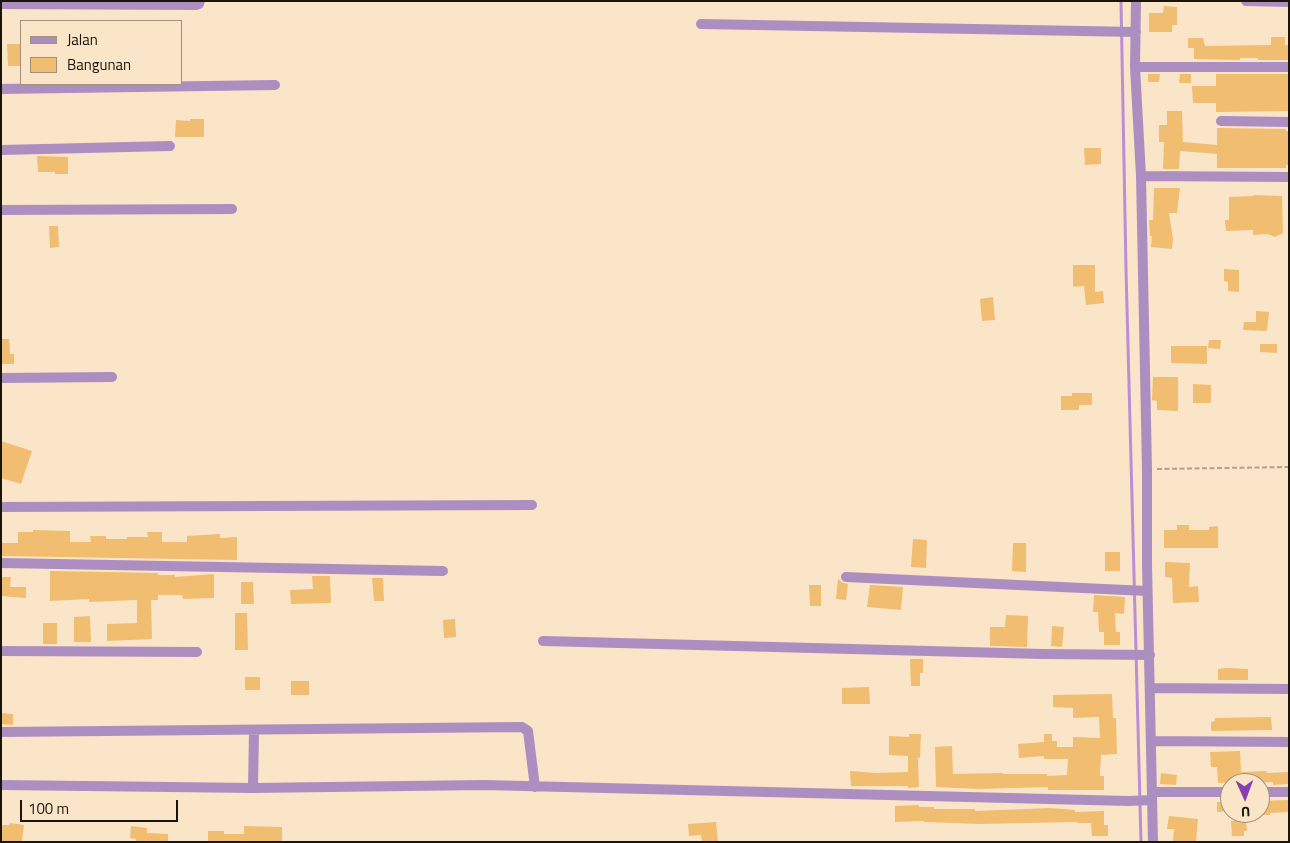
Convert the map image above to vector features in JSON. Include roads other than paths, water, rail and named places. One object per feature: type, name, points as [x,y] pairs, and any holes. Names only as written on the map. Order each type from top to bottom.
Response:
[{"type":"street","points":[[1,4],[196,5],[200,1]]},
{"type":"street","points":[[1136,1],[1132,32],[1141,176],[1147,469],[1144,591],[1152,741],[1150,797],[1153,842]]},
{"type":"street","points":[[1246,1],[1289,2]]},
{"type":"street","points":[[701,24],[1132,32]]},
{"type":"street","points":[[1135,67],[1289,67]]},
{"type":"street","points":[[1,89],[276,85]]},
{"type":"street","points":[[1221,121],[1289,122]]},
{"type":"street","points":[[1,150],[170,146]]},
{"type":"street","points":[[1141,176],[1289,177]]},
{"type":"street","points":[[1,210],[232,209]]},
{"type":"street","points":[[1,378],[112,377]]},
{"type":"street","points":[[1,507],[532,505]]},
{"type":"street","points":[[1,563],[443,571]]},
{"type":"street","points":[[846,577],[1144,591]]},
{"type":"street","points":[[543,641],[1146,655]]},
{"type":"street","points":[[1,651],[197,652]]},
{"type":"street","points":[[1150,688],[1289,689]]},
{"type":"street","points":[[1,732],[522,727],[528,731],[535,787]]},
{"type":"street","points":[[253,788],[254,730]]},
{"type":"street","points":[[1152,741],[1289,742]]},
{"type":"street","points":[[1,785],[253,788],[474,786],[1129,801],[1150,797],[1220,793]]},
{"type":"street","points":[[1270,792],[1289,792]]},
{"type":"waterway","points":[[1121,1],[1141,842]]}]
